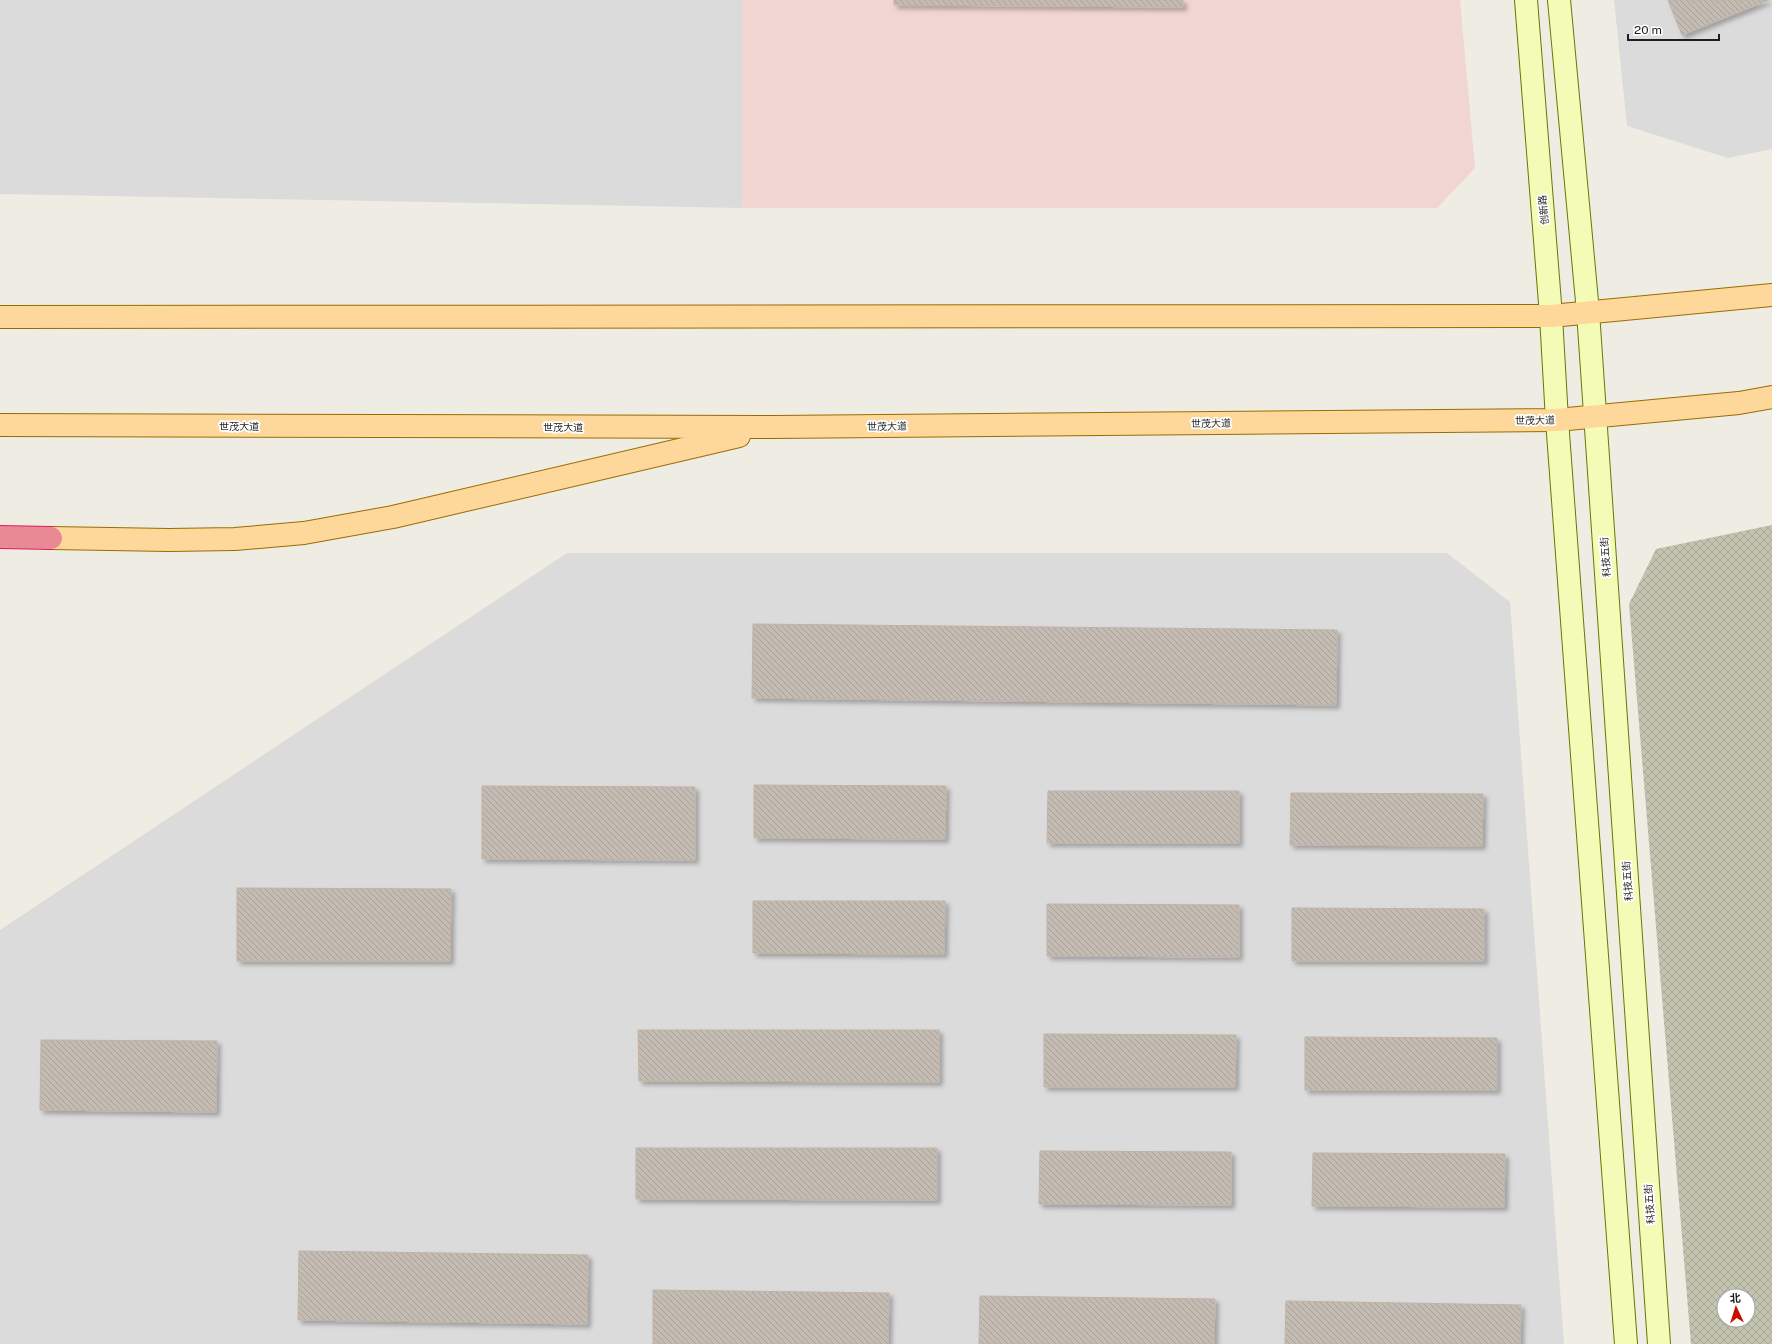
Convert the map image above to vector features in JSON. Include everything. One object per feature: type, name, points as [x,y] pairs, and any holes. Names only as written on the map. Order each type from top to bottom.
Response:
[{"type":"highway","points":[[0,537],[51,538]]},
{"type":"main road","points":[[0,317],[1551,316],[1772,295]]},
{"type":"main road","name":"世茂大道","points":[[0,425],[774,427],[1557,420],[1739,403],[1772,397]]},
{"type":"main road","points":[[51,538],[169,540],[235,539],[304,533],[392,517],[774,427]]},
{"type":"street","name":"创新路","points":[[1526,0],[1551,316],[1557,420]]},
{"type":"street","name":"科技五街","points":[[1559,0],[1588,312],[1596,417],[1660,1344]]},
{"type":"street","points":[[1557,420],[1626,1344]]},
{"type":"shaded area","points":[[0,0],[742,0],[742,208],[0,194]]},
{"type":"shaded area","points":[[742,0],[1460,0],[1475,168],[1437,208],[742,208]]},
{"type":"shaded area","points":[[1614,0],[1772,0],[1772,149],[1728,158],[1627,126]]},
{"type":"shaded area","points":[[1772,525],[1772,1344],[1691,1344],[1629,604],[1656,549]]},
{"type":"shaded area","points":[[567,553],[1447,553],[1510,602],[1564,1344],[0,1344],[0,930]]},
{"type":"building","points":[[894,0],[1183,0],[1183,7],[894,5]]},
{"type":"building","points":[[1668,0],[1769,0],[1682,35]]},
{"type":"building","points":[[753,624],[1337,630],[1336,705],[752,698]]},
{"type":"building","points":[[754,785],[946,786],[945,839],[754,838]]},
{"type":"building","points":[[482,786],[695,787],[695,860],[482,859]]},
{"type":"building","points":[[1048,791],[1239,791],[1239,843],[1047,843]]},
{"type":"building","points":[[1291,793],[1483,794],[1482,846],[1290,845]]},
{"type":"building","points":[[237,888],[451,889],[450,961],[237,961]]},
{"type":"building","points":[[753,901],[945,901],[944,954],[753,953]]},
{"type":"building","points":[[1047,904],[1239,905],[1239,957],[1047,956]]},
{"type":"building","points":[[1292,908],[1484,909],[1484,961],[1292,961]]},
{"type":"building","points":[[638,1030],[939,1030],[939,1082],[639,1081]]},
{"type":"building","points":[[1044,1034],[1236,1035],[1235,1087],[1044,1087]]},
{"type":"building","points":[[1305,1037],[1497,1038],[1497,1090],[1305,1090]]},
{"type":"building","points":[[41,1040],[217,1041],[216,1112],[40,1110]]},
{"type":"building","points":[[636,1148],[937,1148],[937,1200],[636,1199]]},
{"type":"building","points":[[1040,1151],[1231,1152],[1231,1205],[1039,1204]]},
{"type":"building","points":[[1313,1153],[1505,1154],[1504,1207],[1312,1206]]},
{"type":"building","points":[[299,1251],[588,1255],[587,1324],[298,1320]]},
{"type":"building","points":[[653,1290],[889,1293],[888,1344],[653,1344]]},
{"type":"building","points":[[980,1296],[1215,1299],[1214,1344],[979,1344]]},
{"type":"building","points":[[1286,1301],[1521,1305],[1520,1344],[1285,1344]]}]
